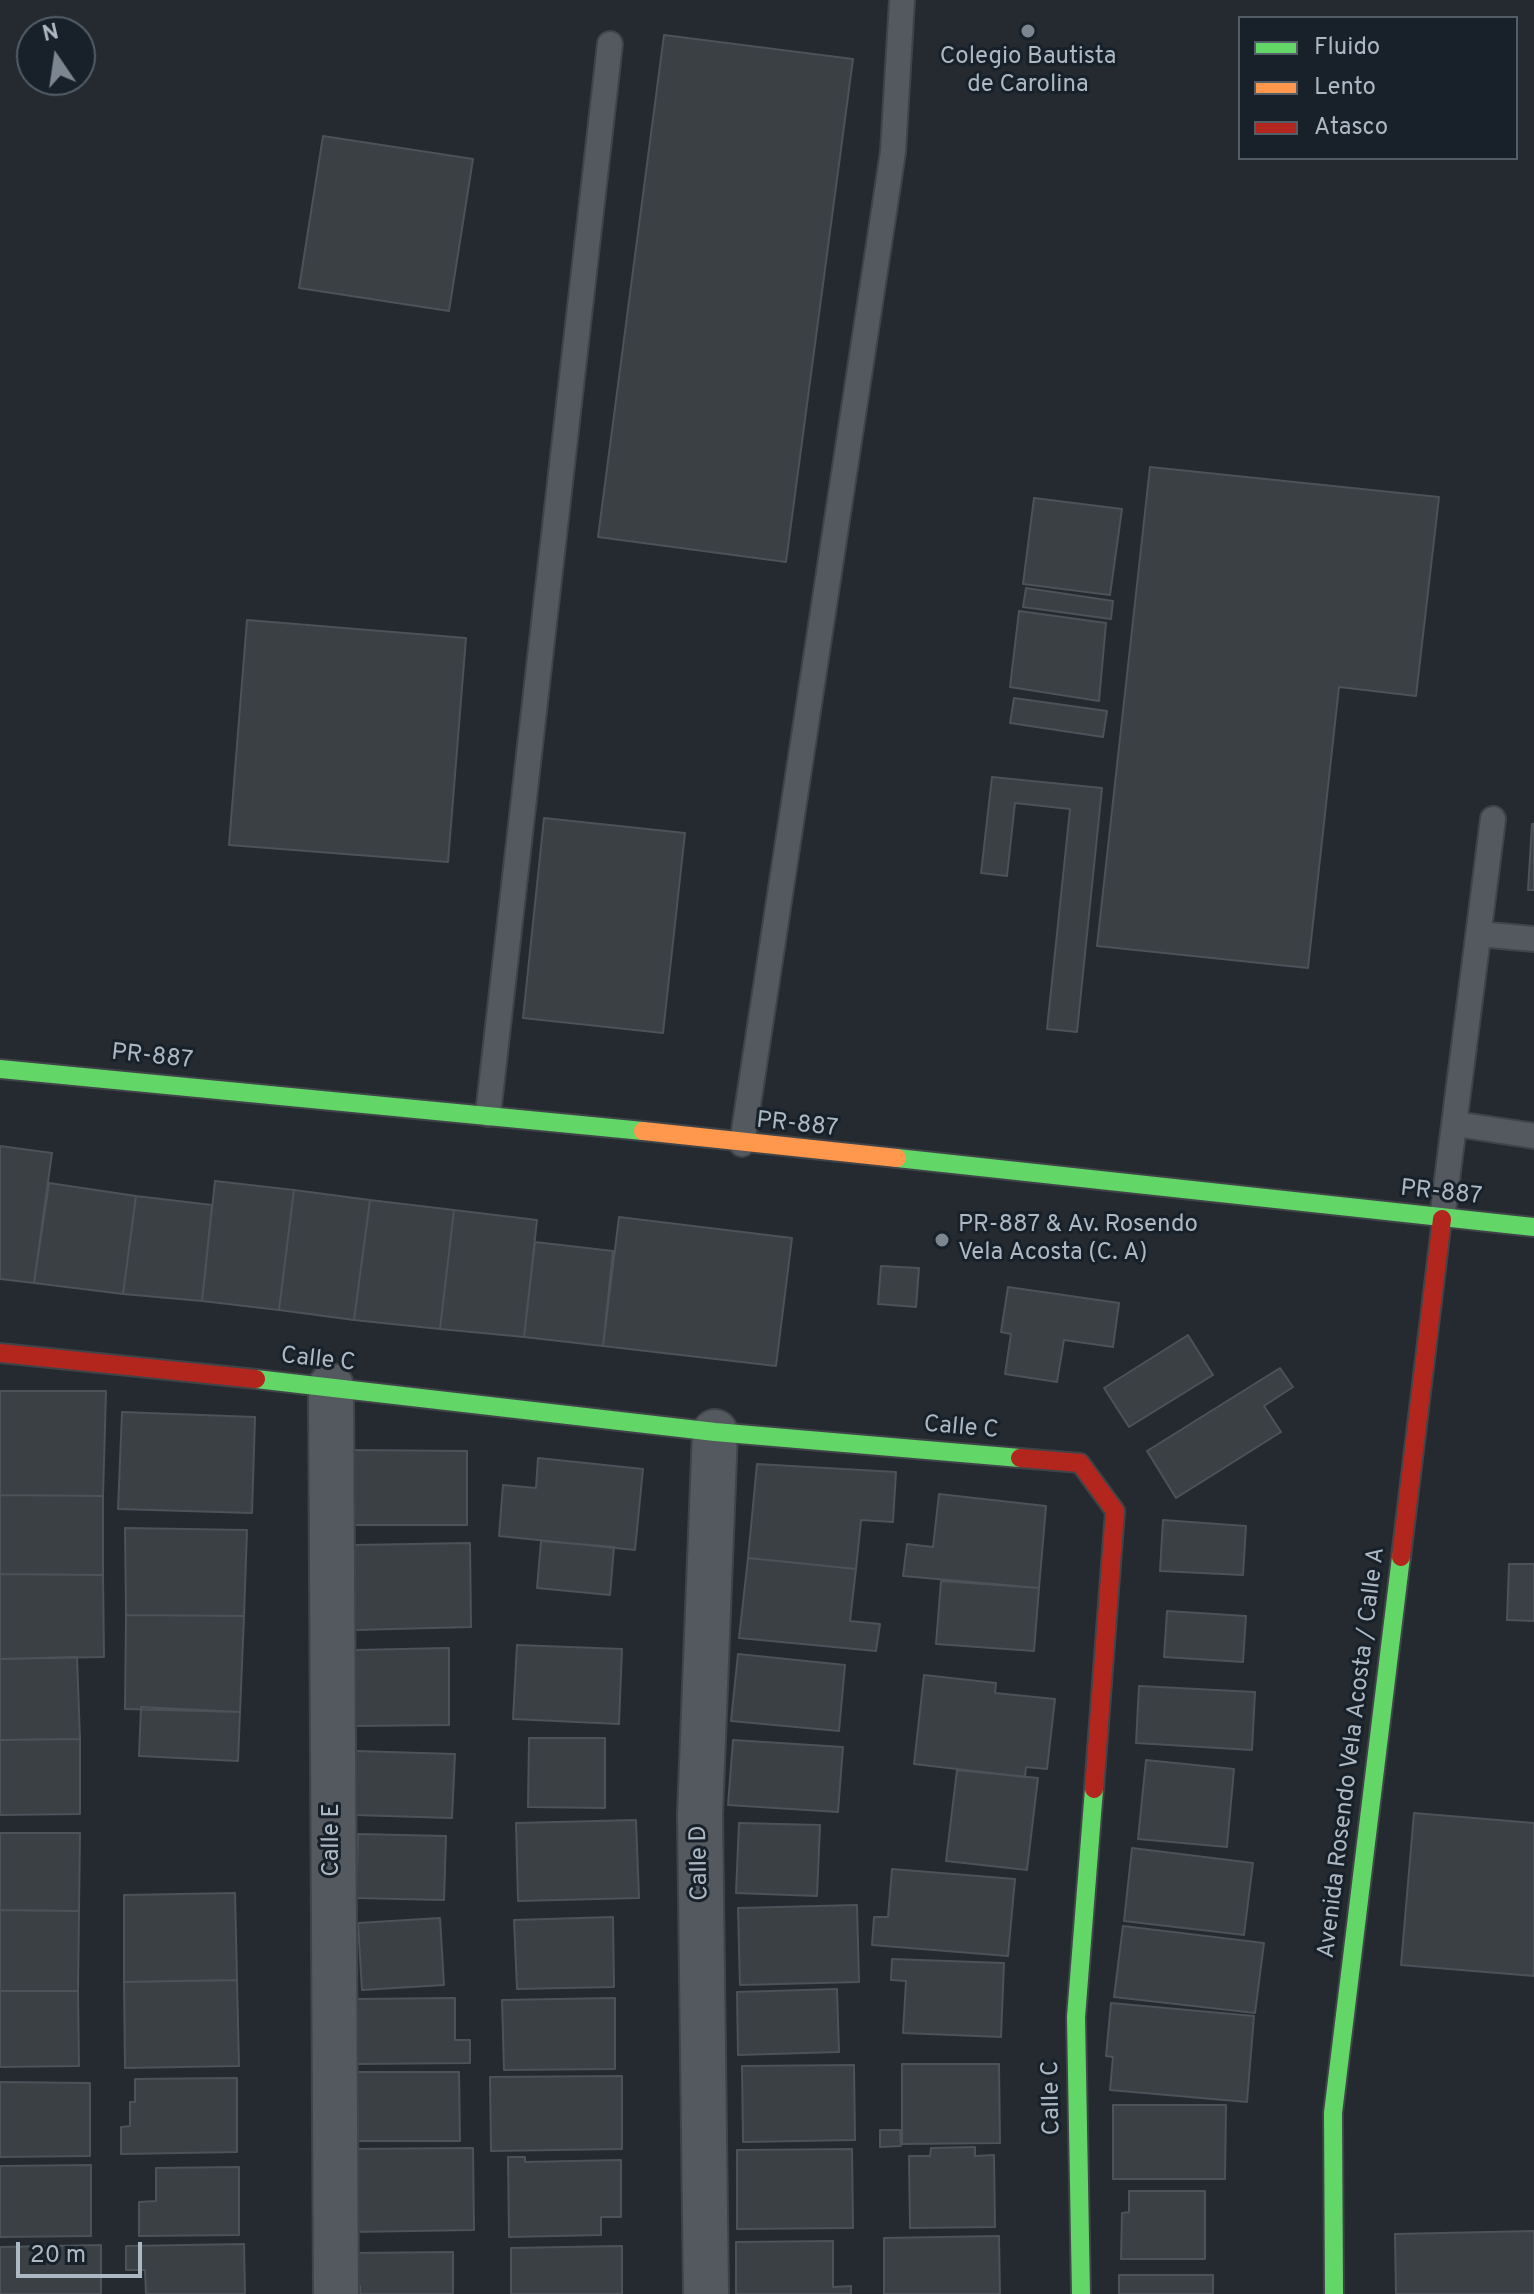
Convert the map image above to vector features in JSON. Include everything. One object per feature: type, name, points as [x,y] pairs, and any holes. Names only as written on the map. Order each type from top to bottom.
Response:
[{"type":"street","name":"PR-887","points":[[0,1055],[55,1073]]},
{"type":"street","name":"PR-887","points":[[0,1069],[488,1114],[742,1144],[1534,1227]]},
{"type":"street","name":"Avenida Rosendo Vela Acosta / Calle A","points":[[1334,2294],[1333,2113],[1442,1219]]},
{"type":"street","name":"Calle C","points":[[0,1353],[331,1386],[715,1432],[1080,1463],[1115,1511],[1076,2017],[1081,2294]]},
{"type":"street","name":"Calle E","points":[[331,1386],[336,2294]]},
{"type":"street","name":"Calle D","points":[[706,2294],[700,1814],[715,1432]]},
{"type":"lane","points":[[742,1144],[893,152],[902,0]]},
{"type":"lane","points":[[488,1114],[610,44]]},
{"type":"lane","points":[[1442,1219],[1493,819]]},
{"type":"lane","points":[[1479,934],[1534,939]]},
{"type":"lane","points":[[1456,1124],[1534,1136]]},
{"type":"building","points":[[664,35],[853,59],[786,562],[598,537]]},
{"type":"building","points":[[323,136],[473,159],[449,311],[299,288]]},
{"type":"building","points":[[1150,467],[1439,497],[1416,696],[1339,687],[1308,968],[1097,946]]},
{"type":"building","points":[[1034,498],[1122,509],[1110,595],[1023,584]]},
{"type":"building","points":[[1026,588],[1113,601],[1111,619],[1023,607]]},
{"type":"building","points":[[1019,611],[1106,623],[1099,701],[1010,687]]},
{"type":"building","points":[[247,620],[466,638],[448,862],[229,845]]},
{"type":"building","points":[[1014,698],[1107,711],[1103,737],[1010,723]]},
{"type":"building","points":[[992,777],[1102,788],[1077,1032],[1047,1029],[1070,809],[1015,803],[1007,876],[981,873]]},
{"type":"building","points":[[544,818],[685,833],[663,1033],[523,1018]]},
{"type":"building","points":[[1532,824],[1534,890],[1528,890]]},
{"type":"building","points":[[0,1146],[52,1153],[34,1283],[0,1279]]},
{"type":"building","points":[[215,1181],[294,1190],[279,1310],[202,1301]]},
{"type":"building","points":[[49,1183],[136,1196],[123,1294],[34,1283]]},
{"type":"building","points":[[294,1190],[370,1200],[354,1320],[279,1310]]},
{"type":"building","points":[[136,1196],[212,1205],[202,1301],[123,1294]]},
{"type":"building","points":[[370,1200],[454,1210],[440,1329],[354,1320]]},
{"type":"building","points":[[454,1210],[537,1220],[524,1337],[440,1329]]},
{"type":"building","points":[[619,1217],[792,1238],[776,1366],[603,1346]]},
{"type":"building","points":[[535,1242],[613,1251],[603,1346],[524,1337]]},
{"type":"building","points":[[881,1266],[919,1268],[916,1307],[878,1304]]},
{"type":"building","points":[[1008,1287],[1119,1303],[1113,1347],[1064,1340],[1057,1382],[1005,1374],[1011,1334],[1001,1332]]},
{"type":"building","points":[[1188,1335],[1213,1375],[1129,1427],[1104,1388]]},
{"type":"building","points":[[1280,1368],[1293,1387],[1264,1406],[1281,1432],[1176,1498],[1147,1451]]},
{"type":"building","points":[[0,1391],[106,1391],[103,1496],[0,1495]]},
{"type":"building","points":[[122,1412],[255,1417],[252,1513],[118,1509]]},
{"type":"building","points":[[353,1450],[467,1451],[467,1525],[352,1525]]},
{"type":"building","points":[[538,1458],[643,1469],[635,1550],[499,1536],[503,1485],[536,1488]]},
{"type":"building","points":[[757,1464],[896,1472],[893,1522],[861,1520],[856,1569],[748,1558]]},
{"type":"building","points":[[939,1494],[1046,1506],[1039,1588],[903,1576],[907,1544],[933,1547]]},
{"type":"building","points":[[0,1495],[103,1496],[103,1575],[0,1574]]},
{"type":"building","points":[[1163,1520],[1246,1526],[1243,1575],[1160,1571]]},
{"type":"building","points":[[125,1528],[247,1530],[244,1616],[126,1615]]},
{"type":"building","points":[[541,1541],[614,1547],[610,1595],[537,1588]]},
{"type":"building","points":[[470,1543],[471,1627],[355,1630],[353,1545]]},
{"type":"building","points":[[748,1558],[856,1569],[850,1621],[880,1624],[876,1651],[739,1638]]},
{"type":"building","points":[[1509,1564],[1534,1564],[1534,1621],[1507,1620]]},
{"type":"building","points":[[0,1574],[103,1575],[104,1657],[0,1659]]},
{"type":"building","points":[[941,1581],[1039,1588],[1034,1651],[936,1644]]},
{"type":"building","points":[[1167,1611],[1246,1616],[1243,1662],[1164,1657]]},
{"type":"building","points":[[126,1615],[244,1616],[240,1712],[125,1709]]},
{"type":"building","points":[[517,1645],[622,1649],[619,1724],[513,1719]]},
{"type":"building","points":[[449,1648],[449,1725],[354,1726],[354,1650]]},
{"type":"building","points":[[738,1654],[845,1665],[839,1731],[731,1721]]},
{"type":"building","points":[[77,1657],[80,1739],[0,1740],[0,1659]]},
{"type":"building","points":[[924,1675],[996,1683],[995,1693],[1055,1699],[1047,1769],[1026,1767],[1025,1777],[914,1764]]},
{"type":"building","points":[[1139,1686],[1255,1692],[1252,1750],[1136,1743]]},
{"type":"building","points":[[141,1707],[240,1712],[238,1761],[139,1756]]},
{"type":"building","points":[[529,1738],[605,1738],[605,1808],[528,1807]]},
{"type":"building","points":[[80,1739],[80,1814],[0,1815],[0,1740]]},
{"type":"building","points":[[733,1740],[843,1747],[838,1812],[728,1805]]},
{"type":"building","points":[[356,1751],[455,1754],[452,1818],[354,1815]]},
{"type":"building","points":[[1146,1760],[1234,1769],[1227,1847],[1138,1839]]},
{"type":"building","points":[[957,1770],[1038,1778],[1027,1870],[946,1861]]},
{"type":"building","points":[[1414,1813],[1534,1823],[1534,1976],[1401,1965]]},
{"type":"building","points":[[636,1820],[639,1898],[518,1901],[516,1823]]},
{"type":"building","points":[[739,1823],[820,1825],[817,1896],[736,1893]]},
{"type":"building","points":[[0,1833],[80,1833],[79,1911],[0,1910]]},
{"type":"building","points":[[358,1834],[446,1836],[444,1900],[356,1898]]},
{"type":"building","points":[[1132,1848],[1253,1863],[1244,1935],[1124,1921]]},
{"type":"building","points":[[892,1869],[1015,1879],[1008,1956],[872,1945],[874,1917],[888,1917]]},
{"type":"building","points":[[235,1893],[237,1980],[124,1982],[124,1895]]},
{"type":"building","points":[[857,1905],[859,1982],[740,1985],[738,1908]]},
{"type":"building","points":[[0,1910],[79,1911],[78,1991],[0,1991]]},
{"type":"building","points":[[613,1917],[614,1987],[517,1989],[514,1920]]},
{"type":"building","points":[[440,1918],[444,1985],[362,1990],[358,1923]]},
{"type":"building","points":[[1123,1926],[1264,1943],[1255,2013],[1114,1997]]},
{"type":"building","points":[[892,1959],[1004,1963],[1001,2037],[903,2033],[906,1981],[891,1980]]},
{"type":"building","points":[[237,1980],[239,2066],[125,2068],[124,1982]]},
{"type":"building","points":[[837,1989],[839,2052],[738,2055],[737,1992]]},
{"type":"building","points":[[0,1991],[78,1991],[79,2066],[0,2067]]},
{"type":"building","points":[[455,1998],[455,2040],[470,2040],[470,2063],[356,2064],[355,1999]]},
{"type":"building","points":[[615,1998],[615,2069],[504,2070],[502,2000]]},
{"type":"building","points":[[1111,2003],[1254,2016],[1247,2102],[1110,2090],[1113,2057],[1106,2056]]},
{"type":"building","points":[[902,2064],[999,2064],[1000,2143],[902,2144]]},
{"type":"building","points":[[854,2065],[855,2140],[743,2142],[742,2066]]},
{"type":"building","points":[[356,2072],[459,2072],[460,2141],[356,2141]]},
{"type":"building","points":[[622,2076],[622,2149],[491,2151],[490,2077]]},
{"type":"building","points":[[237,2078],[237,2152],[121,2154],[121,2127],[130,2126],[130,2102],[135,2102],[135,2079]]},
{"type":"building","points":[[0,2082],[90,2083],[90,2156],[0,2157]]},
{"type":"building","points":[[1113,2105],[1226,2105],[1225,2179],[1113,2179]]},
{"type":"building","points":[[880,2130],[900,2130],[901,2146],[880,2147]]},
{"type":"building","points":[[975,2147],[975,2156],[994,2155],[995,2227],[910,2228],[909,2156],[930,2156],[931,2148]]},
{"type":"building","points":[[473,2148],[474,2230],[352,2232],[351,2149]]},
{"type":"building","points":[[852,2149],[853,2228],[737,2229],[737,2150]]},
{"type":"building","points":[[508,2157],[525,2157],[525,2162],[621,2160],[621,2217],[601,2217],[601,2235],[509,2237]]},
{"type":"building","points":[[91,2165],[91,2236],[0,2237],[0,2166]]},
{"type":"building","points":[[239,2167],[239,2235],[139,2236],[139,2202],[156,2201],[156,2168]]},
{"type":"building","points":[[1129,2191],[1205,2191],[1205,2259],[1121,2259],[1122,2213],[1129,2212]]},
{"type":"building","points":[[1534,2231],[1534,2294],[1396,2294],[1395,2234]]},
{"type":"building","points":[[999,2236],[1000,2294],[884,2294],[884,2238]]},
{"type":"building","points":[[833,2241],[833,2287],[851,2286],[851,2294],[736,2294],[736,2242]]},
{"type":"building","points":[[244,2244],[245,2294],[146,2294],[145,2270],[126,2270],[126,2246]]},
{"type":"building","points":[[101,2245],[101,2294],[0,2294],[0,2247]]},
{"type":"building","points":[[622,2246],[622,2294],[511,2294],[511,2248]]},
{"type":"building","points":[[453,2252],[453,2294],[360,2294],[360,2286],[355,2286],[355,2253]]},
{"type":"building","points":[[1119,2275],[1213,2275],[1213,2294],[1119,2294]]},
{"type":"traffic: fast","points":[[0,1069],[643,1131]]},
{"type":"traffic: fast","points":[[897,1158],[1534,1227]]},
{"type":"traffic: fast","points":[[256,1379],[715,1432],[1020,1458]]},
{"type":"traffic: fast","points":[[1334,2294],[1333,2113],[1401,1557]]},
{"type":"traffic: fast","points":[[1081,2294],[1076,2017],[1094,1789]]},
{"type":"traffic: slow","points":[[643,1131],[897,1158]]},
{"type":"traffic: jam","points":[[1401,1557],[1442,1219]]},
{"type":"traffic: jam","points":[[0,1353],[256,1379]]},
{"type":"traffic: jam","points":[[1020,1458],[1080,1463],[1115,1511],[1094,1789]]},
{"type":"place","name":"Colegio Bautista de Carolina","points":[[1028,31]]},
{"type":"place","name":"PR-887 & Av. Rosendo Vela Acosta (C. A)","points":[[942,1240]]}]
